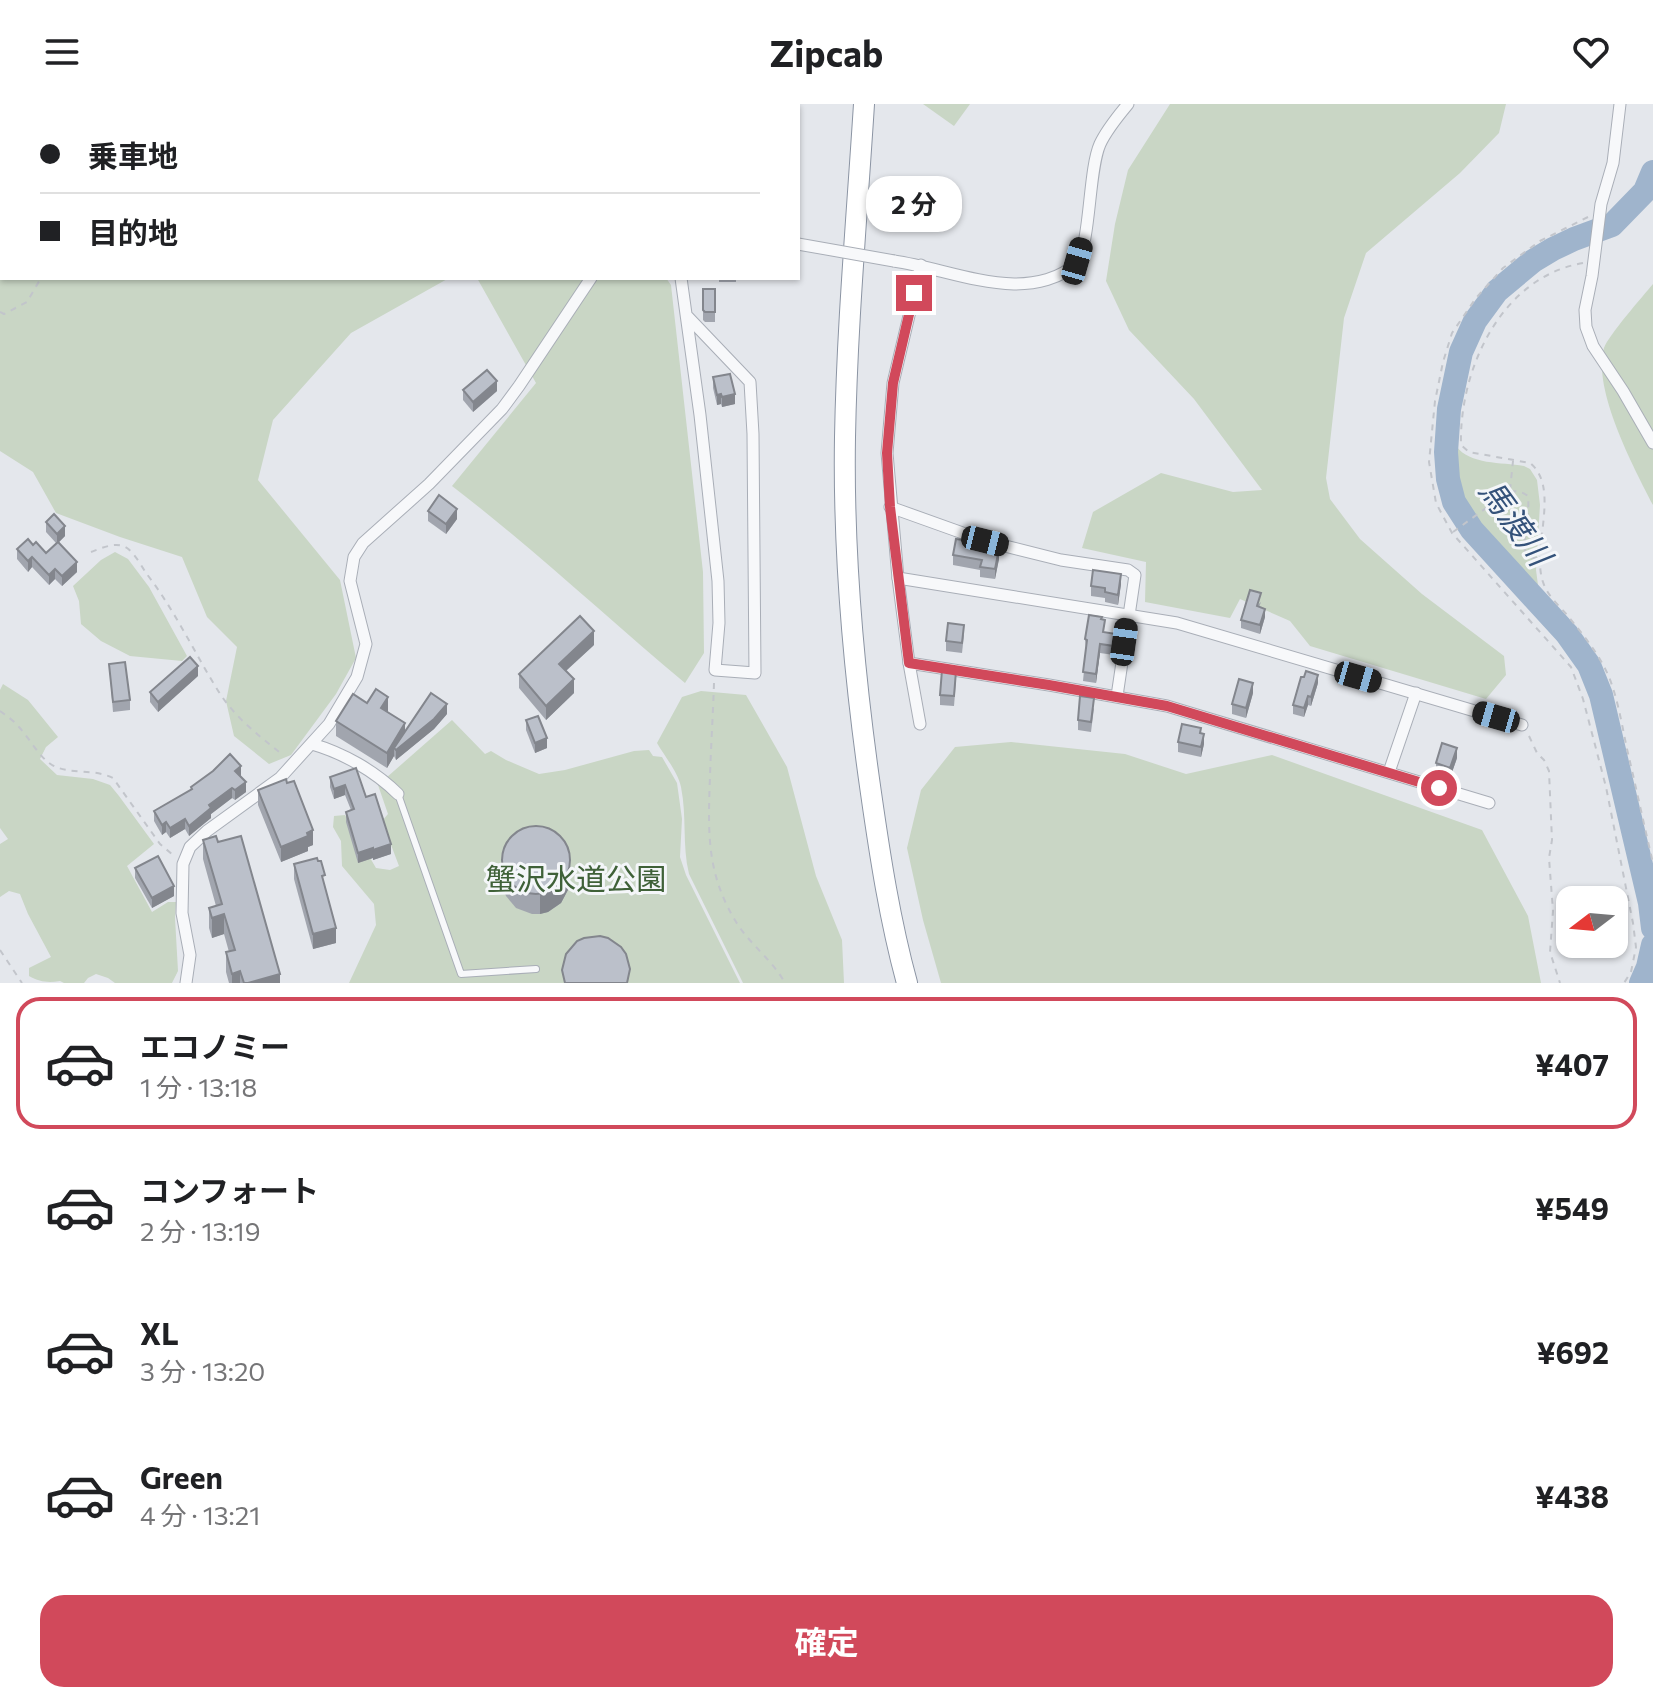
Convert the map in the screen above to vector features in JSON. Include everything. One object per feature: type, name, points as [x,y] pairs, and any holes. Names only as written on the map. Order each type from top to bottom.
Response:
[{"type":"highway","points":[[864,104],[845,439],[848,553],[863,738],[877,838],[907,983]]},
{"type":"street","points":[[800,244],[921,265],[993,282],[1017,284],[1045,281],[1077,261],[1100,144],[1128,104]]},
{"type":"street","points":[[1620,104],[1613,163],[1600,212],[1585,310],[1586,327],[1593,346],[1653,443]]},
{"type":"street","points":[[920,724],[898,578],[887,453],[893,383],[921,265]]},
{"type":"street","points":[[186,983],[190,955],[182,913],[183,864],[190,847],[280,778],[329,724],[357,677],[366,644],[350,581],[354,557],[363,543],[429,484],[502,409],[590,280]]},
{"type":"street","points":[[681,280],[718,581],[719,623],[715,670],[755,673],[750,382],[687,316]]},
{"type":"street","points":[[890,507],[985,541],[1061,560],[1128,570],[1135,575],[1117,696]]},
{"type":"street","points":[[898,578],[1177,623],[1522,725]]},
{"type":"street","points":[[909,663],[1167,706],[1489,803]]},
{"type":"street","points":[[1389,772],[1416,693]]},
{"type":"street","points":[[312,744],[334,751],[385,781],[398,794]]},
{"type":"lane","points":[[398,794],[461,974],[536,969]]},
{"type":"path","points":[[1600,212],[1540,241],[1503,268],[1476,298],[1452,333],[1435,401],[1429,462],[1436,503],[1452,533],[1571,667],[1583,699],[1606,787],[1633,923],[1636,947],[1631,972],[1624,983]]},
{"type":"path","points":[[1594,261],[1569,265],[1544,276],[1503,311],[1471,371],[1460,431],[1461,445],[1469,452],[1530,463],[1537,469],[1544,497],[1542,580],[1595,649],[1610,679],[1653,863]]},
{"type":"path","points":[[0,312],[4,314],[27,302],[40,280]]},
{"type":"path","points":[[1509,492],[1514,460]]},
{"type":"path","points":[[1452,533],[1493,503],[1499,504],[1500,498],[1509,492],[1522,492],[1528,496],[1529,507],[1525,552],[1532,558],[1541,558]]},
{"type":"path","points":[[91,552],[117,545],[127,548],[163,595],[233,711],[246,726],[293,764]]},
{"type":"path","points":[[715,670],[708,832],[713,869],[719,889],[739,926],[785,983]]},
{"type":"path","points":[[0,711],[17,724],[53,766],[103,773],[113,778],[160,844],[170,854],[185,859]]},
{"type":"path","points":[[1522,725],[1549,771],[1552,840],[1549,858],[1553,911],[1550,952],[1560,983]]},
{"type":"path","points":[[0,950],[22,983]]},
{"type":"green space","points":[[923,104],[970,104],[954,126]]},
{"type":"green space","points":[[1170,104],[1506,104],[1499,133],[1460,173],[1366,253],[1344,318],[1326,478],[1330,499],[1360,539],[1422,594],[1504,656],[1506,675],[1486,699],[1310,646],[1290,621],[1240,599],[1230,618],[1145,602],[1146,562],[1082,548],[1093,512],[1161,473],[1233,492],[1262,490],[1194,399],[1129,330],[1106,281],[1128,170]]},
{"type":"green space","points":[[0,280],[445,280],[351,333],[273,420],[258,480],[340,580],[356,658],[336,694],[291,755],[269,764],[234,736],[226,701],[237,647],[207,617],[182,557],[56,513],[33,472],[0,451]]},
{"type":"green space","points":[[478,280],[667,280],[671,285],[703,572],[704,653],[685,683],[452,486],[536,383]]},
{"type":"green space","points":[[1653,284],[1653,505],[1617,428],[1604,385],[1602,365],[1607,342]]},
{"type":"green space","points":[[1456,446],[1478,460],[1524,466],[1537,480],[1540,505],[1538,585],[1532,587],[1475,520],[1463,501],[1456,481],[1453,449]]},
{"type":"green space","points":[[115,552],[128,559],[149,587],[187,656],[182,661],[130,656],[101,641],[81,624],[79,601],[73,586],[101,560]]},
{"type":"green space","points":[[3,684],[28,700],[58,737],[46,747],[40,759],[57,775],[93,779],[110,785],[154,844],[127,866],[152,912],[168,902],[176,902],[178,971],[172,983],[115,983],[96,974],[84,983],[64,983],[44,982],[29,976],[29,968],[51,957],[20,894],[9,891],[0,897],[0,844],[8,839],[0,828],[0,690]]},
{"type":"green space","points":[[701,691],[746,695],[787,767],[816,876],[842,940],[844,983],[743,983],[689,874],[681,787],[657,743],[682,697]]},
{"type":"green space","name":"蟹沢水道公園","points":[[452,720],[485,754],[491,751],[539,774],[634,751],[649,750],[653,756],[662,757],[677,783],[682,819],[680,857],[686,875],[740,983],[349,983],[376,925],[374,904],[342,866],[341,841],[333,827],[334,816],[345,815],[376,868],[390,870],[399,866],[382,821],[388,814],[378,785]]},
{"type":"green space","points":[[1011,742],[1125,754],[1186,774],[1272,755],[1482,830],[1528,916],[1541,983],[941,983],[907,848],[921,790],[955,747]]},
{"type":"building","points":[[703,289],[715,289],[715,312],[703,310]]},
{"type":"building","points":[[487,370],[497,381],[473,402],[463,390]]},
{"type":"building","points":[[730,374],[735,394],[717,395],[713,377]]},
{"type":"building","points":[[439,495],[457,509],[446,524],[428,511]]},
{"type":"building","points":[[54,514],[65,526],[57,534],[46,522]]},
{"type":"building","points":[[28,539],[33,545],[36,542],[46,553],[58,542],[77,562],[62,576],[55,569],[49,575],[32,557],[28,561],[17,549]]},
{"type":"building","points":[[956,539],[999,549],[995,569],[980,567],[982,560],[953,555]]},
{"type":"building","points":[[1093,570],[1121,574],[1118,595],[1105,592],[1105,588],[1091,586]]},
{"type":"building","points":[[1250,590],[1261,593],[1257,606],[1265,609],[1260,625],[1241,620]]},
{"type":"building","points":[[1089,615],[1105,620],[1103,632],[1116,634],[1114,646],[1100,644],[1096,674],[1083,672]]},
{"type":"building","points":[[580,616],[594,631],[559,664],[574,679],[546,706],[519,674]]},
{"type":"building","points":[[948,623],[964,625],[962,643],[946,641]]},
{"type":"building","points":[[190,657],[198,666],[158,702],[150,692]]},
{"type":"building","points":[[125,662],[130,700],[113,702],[109,664]]},
{"type":"building","points":[[942,670],[956,671],[954,696],[940,695]]},
{"type":"building","points":[[1306,671],[1318,675],[1304,708],[1293,705],[1301,677]]},
{"type":"building","points":[[1239,679],[1253,683],[1246,708],[1232,704]]},
{"type":"building","points":[[376,689],[388,697],[381,708],[405,723],[387,753],[336,721],[353,694],[367,703]]},
{"type":"building","points":[[431,693],[447,704],[434,719],[396,750],[394,748]]},
{"type":"building","points":[[1080,696],[1094,698],[1091,722],[1078,720]]},
{"type":"building","points":[[538,716],[547,738],[535,743],[526,720]]},
{"type":"building","points":[[1182,724],[1201,728],[1200,733],[1204,734],[1201,747],[1178,742]]},
{"type":"building","points":[[1442,743],[1457,748],[1450,768],[1436,763]]},
{"type":"building","points":[[230,754],[241,766],[235,771],[246,782],[209,805],[211,808],[189,826],[185,819],[170,828],[166,822],[162,825],[154,811],[192,789]]},
{"type":"building","points":[[356,768],[366,797],[375,794],[391,844],[358,853],[346,812],[354,809],[345,785],[334,789],[330,777]]},
{"type":"building","points":[[286,779],[287,783],[294,781],[313,830],[307,833],[308,836],[281,847],[258,790]]},
{"type":"building","points":[[536,826],[560,836],[570,860],[560,884],[536,894],[512,884],[502,860],[512,836]]},
{"type":"building","points":[[216,836],[218,842],[241,836],[280,974],[244,983],[240,971],[232,974],[226,952],[235,950],[224,914],[212,918],[209,908],[222,904],[203,840]]},
{"type":"building","points":[[158,856],[174,886],[152,898],[135,868]]},
{"type":"building","points":[[317,858],[325,875],[322,876],[336,928],[313,934],[294,864]]},
{"type":"building","points":[[600,936],[621,947],[626,954],[630,969],[627,983],[565,983],[562,970],[566,954],[577,941]]},
{"type":"waterway","name":"馬渡川","points":[[1653,172],[1645,191],[1612,225],[1553,249],[1497,291],[1475,321],[1461,352],[1449,409],[1446,452],[1454,502],[1472,530],[1567,634],[1589,665],[1601,695],[1650,903],[1653,928]]},
{"type":"waterway","name":"馬渡川","points":[[1641,983],[1653,945]]},
{"type":"route","points":[[914,293],[893,383],[887,453],[890,507],[909,663],[1167,706],[1439,788]]}]
